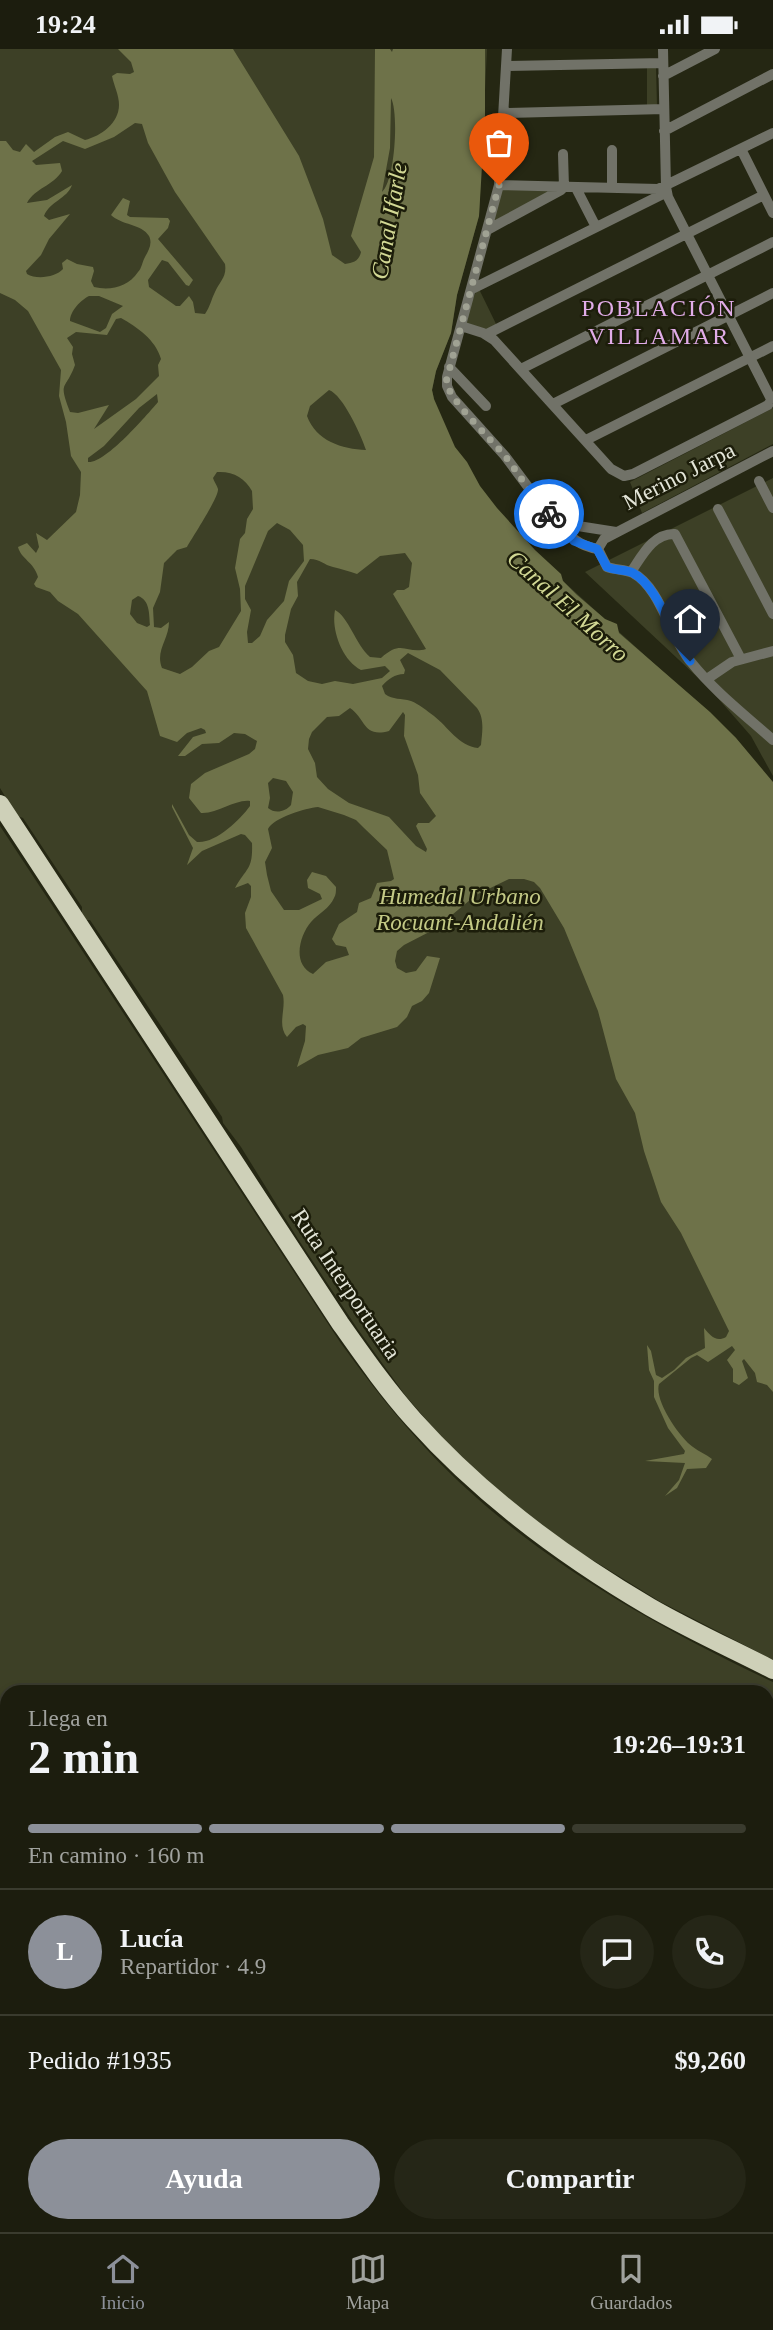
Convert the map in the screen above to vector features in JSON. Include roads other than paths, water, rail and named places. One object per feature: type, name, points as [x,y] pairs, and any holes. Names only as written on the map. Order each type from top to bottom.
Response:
[{"type":"highway","name":"Ruta Interportuaria","points":[[0,804],[340,1323],[413,1418],[476,1482],[561,1551],[653,1609],[773,1670]]},
{"type":"street","points":[[507,49],[499,185],[448,372],[447,386],[453,397],[505,456],[546,511],[574,541],[601,544],[607,567],[631,572],[641,578],[652,592],[683,652],[707,679],[773,740]]},
{"type":"street","points":[[461,326],[487,334],[621,476],[633,474],[768,405],[772,399],[666,189],[663,49]]},
{"type":"street","points":[[663,76],[715,49]]},
{"type":"street","points":[[507,66],[663,63]]},
{"type":"street","points":[[664,131],[773,74]]},
{"type":"street","points":[[504,113],[664,109]]},
{"type":"street","points":[[472,289],[773,133]]},
{"type":"street","points":[[612,149],[612,188]]},
{"type":"street","points":[[741,149],[773,213]]},
{"type":"street","points":[[563,154],[564,187]]},
{"type":"street","points":[[499,185],[666,189]]},
{"type":"street","points":[[489,229],[555,195],[564,187]]},
{"type":"street","points":[[576,188],[596,227]]},
{"type":"street","points":[[487,334],[764,195]]},
{"type":"street","points":[[520,369],[773,242]]},
{"type":"street","points":[[552,404],[773,293]]},
{"type":"street","points":[[586,440],[773,345]]},
{"type":"street","points":[[448,372],[486,405]]},
{"type":"street","name":"Merino Jarpa","points":[[601,544],[616,532],[773,451]]},
{"type":"street","points":[[759,481],[773,508]]},
{"type":"street","points":[[718,509],[773,614]]},
{"type":"street","points":[[559,523],[616,532]]},
{"type":"street","points":[[631,572],[645,550],[655,541],[664,535],[676,534],[741,659]]},
{"type":"street","points":[[707,679],[725,665],[773,651]]},
{"type":"water","points":[[118,49],[233,49],[299,156],[323,219],[332,255],[345,264],[359,258],[361,252],[351,236],[374,157],[375,49],[390,49],[392,52],[393,49],[485,49],[485,116],[479,216],[457,295],[451,333],[436,371],[432,390],[434,399],[455,447],[497,508],[561,574],[563,581],[577,595],[605,619],[617,624],[619,633],[710,712],[773,782],[773,1392],[767,1385],[757,1382],[755,1373],[744,1359],[742,1361],[748,1378],[739,1385],[733,1382],[733,1369],[727,1360],[735,1350],[732,1346],[708,1362],[697,1355],[691,1358],[659,1384],[660,1399],[675,1427],[687,1442],[712,1459],[706,1468],[687,1469],[677,1488],[665,1496],[679,1480],[685,1463],[645,1461],[684,1454],[685,1451],[668,1428],[654,1397],[654,1381],[649,1370],[647,1345],[651,1351],[656,1375],[662,1378],[686,1358],[705,1348],[704,1328],[719,1339],[726,1337],[729,1331],[681,1233],[661,1202],[635,1113],[616,1079],[598,1011],[564,928],[540,888],[534,882],[524,879],[509,879],[476,895],[435,929],[404,945],[397,951],[395,961],[397,968],[406,973],[416,971],[427,956],[440,958],[429,993],[422,1001],[412,1006],[407,1017],[397,1027],[361,1038],[348,1048],[318,1055],[297,1067],[305,1041],[306,1026],[303,1024],[296,1027],[287,1037],[284,1032],[283,995],[246,928],[245,913],[251,897],[251,886],[248,883],[235,888],[250,864],[252,843],[241,834],[202,851],[187,865],[193,848],[172,807],[172,804],[189,835],[197,842],[211,839],[234,824],[246,812],[250,801],[201,813],[189,798],[191,784],[205,773],[249,754],[255,749],[257,741],[245,734],[234,733],[219,743],[202,744],[185,756],[178,756],[193,737],[206,733],[205,730],[201,728],[187,733],[177,742],[160,736],[147,691],[78,614],[58,601],[50,592],[36,587],[36,572],[18,547],[27,543],[36,553],[39,547],[36,533],[47,540],[76,512],[81,472],[71,456],[59,396],[61,370],[28,311],[15,300],[0,293],[0,141],[6,141],[13,150],[20,152],[26,144],[34,152],[55,137],[68,132],[85,140],[97,135],[108,128],[118,112],[118,98],[112,76],[134,72],[131,62]],"holes":[[[391,98],[395,117],[393,161],[382,192],[390,148]],[[135,123],[142,124],[148,143],[175,192],[225,264],[224,276],[205,314],[195,313],[189,296],[180,306],[176,306],[149,287],[148,280],[162,260],[168,262],[186,285],[189,286],[193,280],[158,239],[168,228],[168,218],[130,217],[127,215],[130,201],[123,198],[111,215],[142,229],[149,236],[150,242],[140,269],[129,281],[112,288],[94,287],[91,281],[93,267],[67,259],[62,263],[63,269],[51,276],[27,274],[26,271],[70,214],[49,220],[44,216],[72,185],[47,200],[27,203],[62,171],[60,163],[36,165],[32,161],[63,141],[85,149],[114,137]],[[89,296],[99,296],[123,306],[112,314],[106,328],[100,332],[70,321],[79,303]],[[121,318],[150,340],[161,359],[158,365],[159,376],[136,399],[94,429],[109,405],[78,413],[70,412],[64,395],[64,387],[75,365],[73,347],[67,338],[76,332],[107,335],[116,319]],[[329,390],[346,407],[366,450],[331,442],[311,425],[307,416],[310,406]],[[157,394],[158,402],[125,438],[95,461],[88,462],[88,458],[104,446],[139,408]],[[217,472],[233,474],[246,482],[252,491],[253,509],[247,519],[245,533],[240,539],[235,568],[241,611],[219,647],[209,651],[180,674],[162,668],[160,656],[169,622],[161,628],[154,627],[153,608],[160,592],[164,563],[177,550],[187,547],[218,489],[213,478]],[[277,523],[290,530],[303,545],[304,561],[289,581],[284,601],[267,620],[260,636],[252,643],[248,643],[247,632],[251,610],[245,599],[245,586],[268,531]],[[405,553],[412,563],[409,587],[393,594],[426,649],[399,648],[381,658],[370,657],[344,618],[335,610],[336,635],[348,659],[361,670],[385,666],[390,671],[382,678],[353,684],[335,681],[322,684],[308,681],[296,673],[293,655],[285,642],[285,635],[291,609],[298,596],[297,582],[310,559],[357,574],[380,556]],[[138,596],[147,604],[150,625],[147,627],[137,623],[130,614],[132,600]],[[408,653],[440,670],[480,712],[481,745],[478,748],[465,744],[417,704],[385,694],[382,686],[384,683],[404,674],[400,660]],[[350,708],[369,730],[389,731],[403,712],[404,736],[418,775],[420,793],[436,816],[429,823],[418,823],[416,826],[426,852],[416,846],[389,817],[349,803],[328,789],[317,777],[315,763],[308,749],[312,732],[327,717],[339,716]],[[273,778],[286,781],[293,792],[291,805],[280,811],[268,808],[268,783]],[[318,807],[356,820],[387,850],[394,879],[377,883],[371,898],[359,903],[357,912],[339,924],[332,939],[336,945],[346,947],[349,955],[326,962],[313,974],[302,964],[301,942],[311,922],[332,902],[336,887],[326,876],[312,872],[307,880],[308,888],[320,894],[322,899],[299,910],[284,910],[271,891],[265,862],[272,848],[268,829],[283,817]]]},
{"type":"district","name":"POBLACIÓN VILLAMAR","points":[[659,322]]},
{"type":"water label","name":"Canal Ifarle","points":[[389,221]]},
{"type":"water label","name":"Canal El Morro","points":[[568,606]]},
{"type":"park label","name":"Humedal Urbano Rocuant-Andalién","points":[[460,909]]}]
